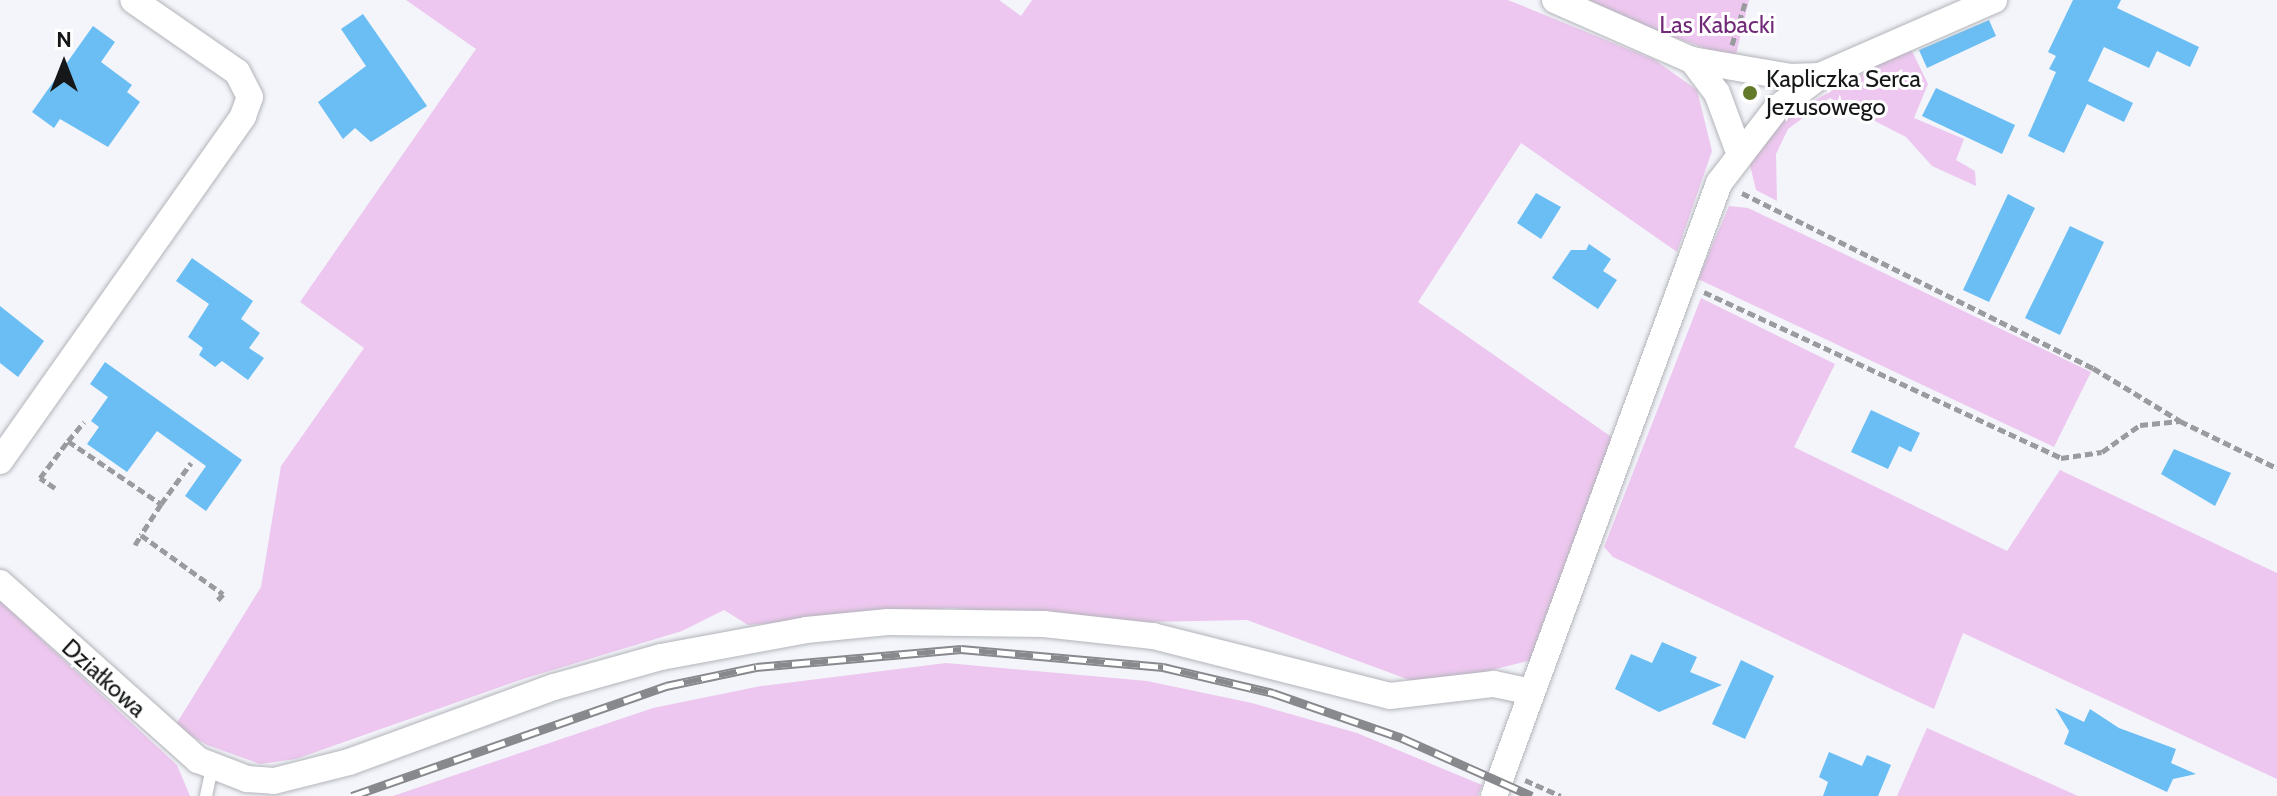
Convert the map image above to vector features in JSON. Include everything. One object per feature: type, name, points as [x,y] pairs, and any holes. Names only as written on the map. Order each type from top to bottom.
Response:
[{"type":"street","points":[[0,461],[243,116],[250,97],[237,72],[133,0]]},
{"type":"street","points":[[1555,0],[1692,60],[1790,77],[1820,76]]},
{"type":"street","points":[[1498,785],[1685,283],[1719,183],[1739,152],[1776,109],[1820,76],[1994,0]]},
{"type":"street","points":[[1692,60],[1717,93],[1739,152]]},
{"type":"street","name":"Działkowa","points":[[0,583],[173,740],[212,767],[270,789]]},
{"type":"street","points":[[270,789],[554,687],[661,657],[793,632],[888,622],[981,621],[1153,636],[1390,696],[1494,684],[1531,692]]},
{"type":"lane","points":[[206,796],[212,767]]},
{"type":"path","points":[[1719,183],[2093,368],[2180,421],[2277,468]]},
{"type":"path","points":[[1685,283],[2061,458],[2102,452],[2140,425],[2180,421]]},
{"type":"path","points":[[55,488],[40,478],[84,422]]},
{"type":"path","points":[[68,441],[161,504]]},
{"type":"path","points":[[135,545],[191,463]]},
{"type":"path","points":[[141,535],[223,594],[216,602]]},
{"type":"path","points":[[1498,785],[1561,796]]},
{"type":"green space","points":[[406,0],[999,0],[1021,16],[1032,0],[1508,0],[1655,60],[1697,90],[1712,151],[1677,252],[1521,143],[1418,302],[1613,438],[1532,660],[1426,686],[1247,620],[1149,622],[950,608],[748,625],[724,610],[682,631],[523,679],[296,759],[260,764],[207,745],[175,726],[261,587],[281,466],[364,348],[300,302],[476,49]]},
{"type":"green space","name":"Las Kabacki","points":[[1571,0],[1749,0],[1735,59]]},
{"type":"green space","points":[[1910,47],[1928,84],[1914,118],[1964,139],[1956,160],[1975,171],[1976,186],[1932,166],[1906,137],[1830,98],[1788,129],[1776,154],[1777,201],[1756,190],[1749,161],[1783,118]]},
{"type":"green space","points":[[1729,206],[1748,208],[2091,372],[2054,447],[1698,279]]},
{"type":"green space","points":[[1701,298],[1835,364],[1794,447],[2007,551],[2060,470],[2277,573],[2277,779],[1963,633],[1934,709],[1613,557],[1604,547]]},
{"type":"green space","points":[[0,601],[177,765],[190,796],[0,796]]},
{"type":"green space","points":[[946,663],[1147,681],[1252,703],[1357,733],[1482,785],[1478,796],[393,796],[653,708],[761,686]]},
{"type":"green space","points":[[1927,728],[2078,796],[1897,796]]},
{"type":"building","points":[[2073,0],[2121,0],[2117,8],[2199,47],[2190,67],[2157,51],[2149,68],[2104,47],[2088,81],[2133,103],[2124,122],[2087,104],[2064,153],[2028,136],[2056,72],[2049,69],[2056,56],[2048,52]]},
{"type":"building","points":[[363,14],[427,106],[371,142],[355,128],[343,139],[318,102],[366,66],[341,29]]},
{"type":"building","points":[[1989,20],[1996,36],[1927,68],[1919,50]]},
{"type":"building","points":[[93,26],[115,42],[101,62],[132,85],[127,92],[140,102],[108,147],[60,119],[54,128],[32,112]]},
{"type":"building","points":[[1936,88],[2015,125],[2002,154],[1922,116]]},
{"type":"building","points":[[1536,193],[1561,207],[1541,239],[1517,223]]},
{"type":"building","points":[[2008,194],[2035,208],[1989,302],[1963,290]]},
{"type":"building","points":[[2070,226],[2104,242],[2060,335],[2025,318]]},
{"type":"building","points":[[1589,244],[1611,259],[1603,271],[1617,280],[1598,309],[1552,278],[1571,250],[1586,250]]},
{"type":"building","points":[[192,258],[253,301],[241,319],[260,333],[249,348],[264,358],[248,380],[222,361],[215,367],[199,355],[203,348],[188,337],[209,304],[176,281]]},
{"type":"building","points":[[0,306],[44,341],[18,377],[0,363]]},
{"type":"building","points":[[105,362],[242,460],[206,511],[185,496],[206,466],[157,431],[127,472],[87,444],[99,427],[91,421],[108,397],[90,384]]},
{"type":"building","points":[[1871,410],[1920,433],[1911,452],[1899,446],[1888,469],[1851,452]]},
{"type":"building","points":[[2174,449],[2231,473],[2215,506],[2161,474]]},
{"type":"building","points":[[1662,642],[1697,657],[1690,672],[1722,685],[1659,712],[1615,689],[1631,654],[1652,663]]},
{"type":"building","points":[[1741,660],[1774,676],[1745,739],[1712,724]]},
{"type":"building","points":[[2055,708],[2084,722],[2090,709],[2119,728],[2176,749],[2171,763],[2196,774],[2173,779],[2167,792],[2064,744],[2069,731]]},
{"type":"building","points":[[1829,752],[1862,766],[1867,755],[1891,765],[1878,796],[1823,796],[1828,782],[1819,777]]},
{"type":"railway","points":[[352,796],[666,686],[756,667],[961,649],[1163,667],[1273,693],[1402,738],[1532,796]]},
{"type":"place","name":"Kapliczka Serca Jezusowego","points":[[1750,93]]}]
